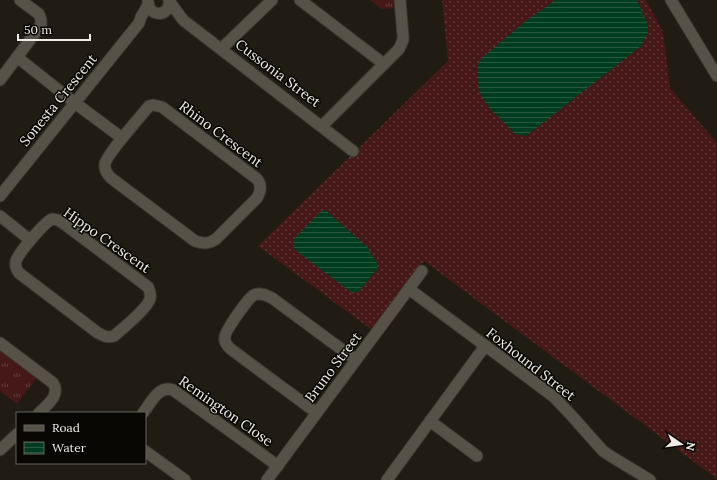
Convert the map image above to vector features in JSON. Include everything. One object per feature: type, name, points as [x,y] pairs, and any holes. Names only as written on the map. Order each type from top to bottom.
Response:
[{"type":"street","points":[[0,80],[41,25],[39,14],[20,0]]},
{"type":"street","points":[[221,49],[272,0]]},
{"type":"street","points":[[300,0],[384,64]]},
{"type":"street","points":[[322,126],[399,49],[403,40],[400,0]]},
{"type":"street","points":[[671,0],[717,76]]},
{"type":"street","points":[[154,8],[168,8],[170,1]]},
{"type":"street","name":"Cussonia Street","points":[[170,1],[183,20]]},
{"type":"street","name":"Cussonia Street","points":[[154,8],[183,20],[354,150]]},
{"type":"street","name":"Sonesta Crescent","points":[[0,196],[139,23],[145,21],[154,8]]},
{"type":"street","points":[[17,57],[122,138]]},
{"type":"street","name":"Rhino Crescent","points":[[149,106],[159,106],[257,179],[260,182],[260,193],[257,198],[216,239],[204,244],[195,241],[108,175],[105,169],[106,159],[122,138],[149,106]]},
{"type":"street","points":[[0,216],[30,240]]},
{"type":"street","name":"Hippo Crescent","points":[[52,219],[58,220],[148,287],[150,291],[150,299],[145,308],[114,336],[104,337],[19,273],[15,266],[17,258],[30,240],[48,221],[52,219]]},
{"type":"street","name":"Bruno Street","points":[[267,480],[422,271]]},
{"type":"street","name":"Foxhound Street","points":[[409,289],[554,397],[572,415],[603,451],[650,480]]},
{"type":"street","points":[[317,413],[227,346],[225,336],[228,329],[248,301],[253,295],[266,294],[356,360]]},
{"type":"street","points":[[0,343],[55,386],[56,390],[54,397],[40,412]]},
{"type":"street","points":[[387,480],[485,346]]},
{"type":"street","name":"Remington Close","points":[[144,412],[160,392],[166,388],[173,390],[278,466]]},
{"type":"street","points":[[430,421],[477,456]]},
{"type":"street","points":[[0,450],[16,435]]},
{"type":"street","points":[[146,452],[185,480]]},
{"type":"green space","points":[[370,0],[396,0],[397,8],[382,9]]},
{"type":"green space","points":[[442,0],[646,0],[663,32],[670,88],[717,143],[717,479],[424,261],[372,330],[258,246],[448,61]]},
{"type":"green space","points":[[0,350],[38,376],[17,404],[0,391]]},
{"type":"water","points":[[555,0],[637,0],[648,25],[648,32],[641,46],[526,136],[515,134],[490,109],[479,92],[477,66],[482,58],[523,23]]},
{"type":"water","points":[[325,210],[368,248],[377,263],[377,269],[359,291],[352,293],[294,249],[293,240],[321,211]]}]
